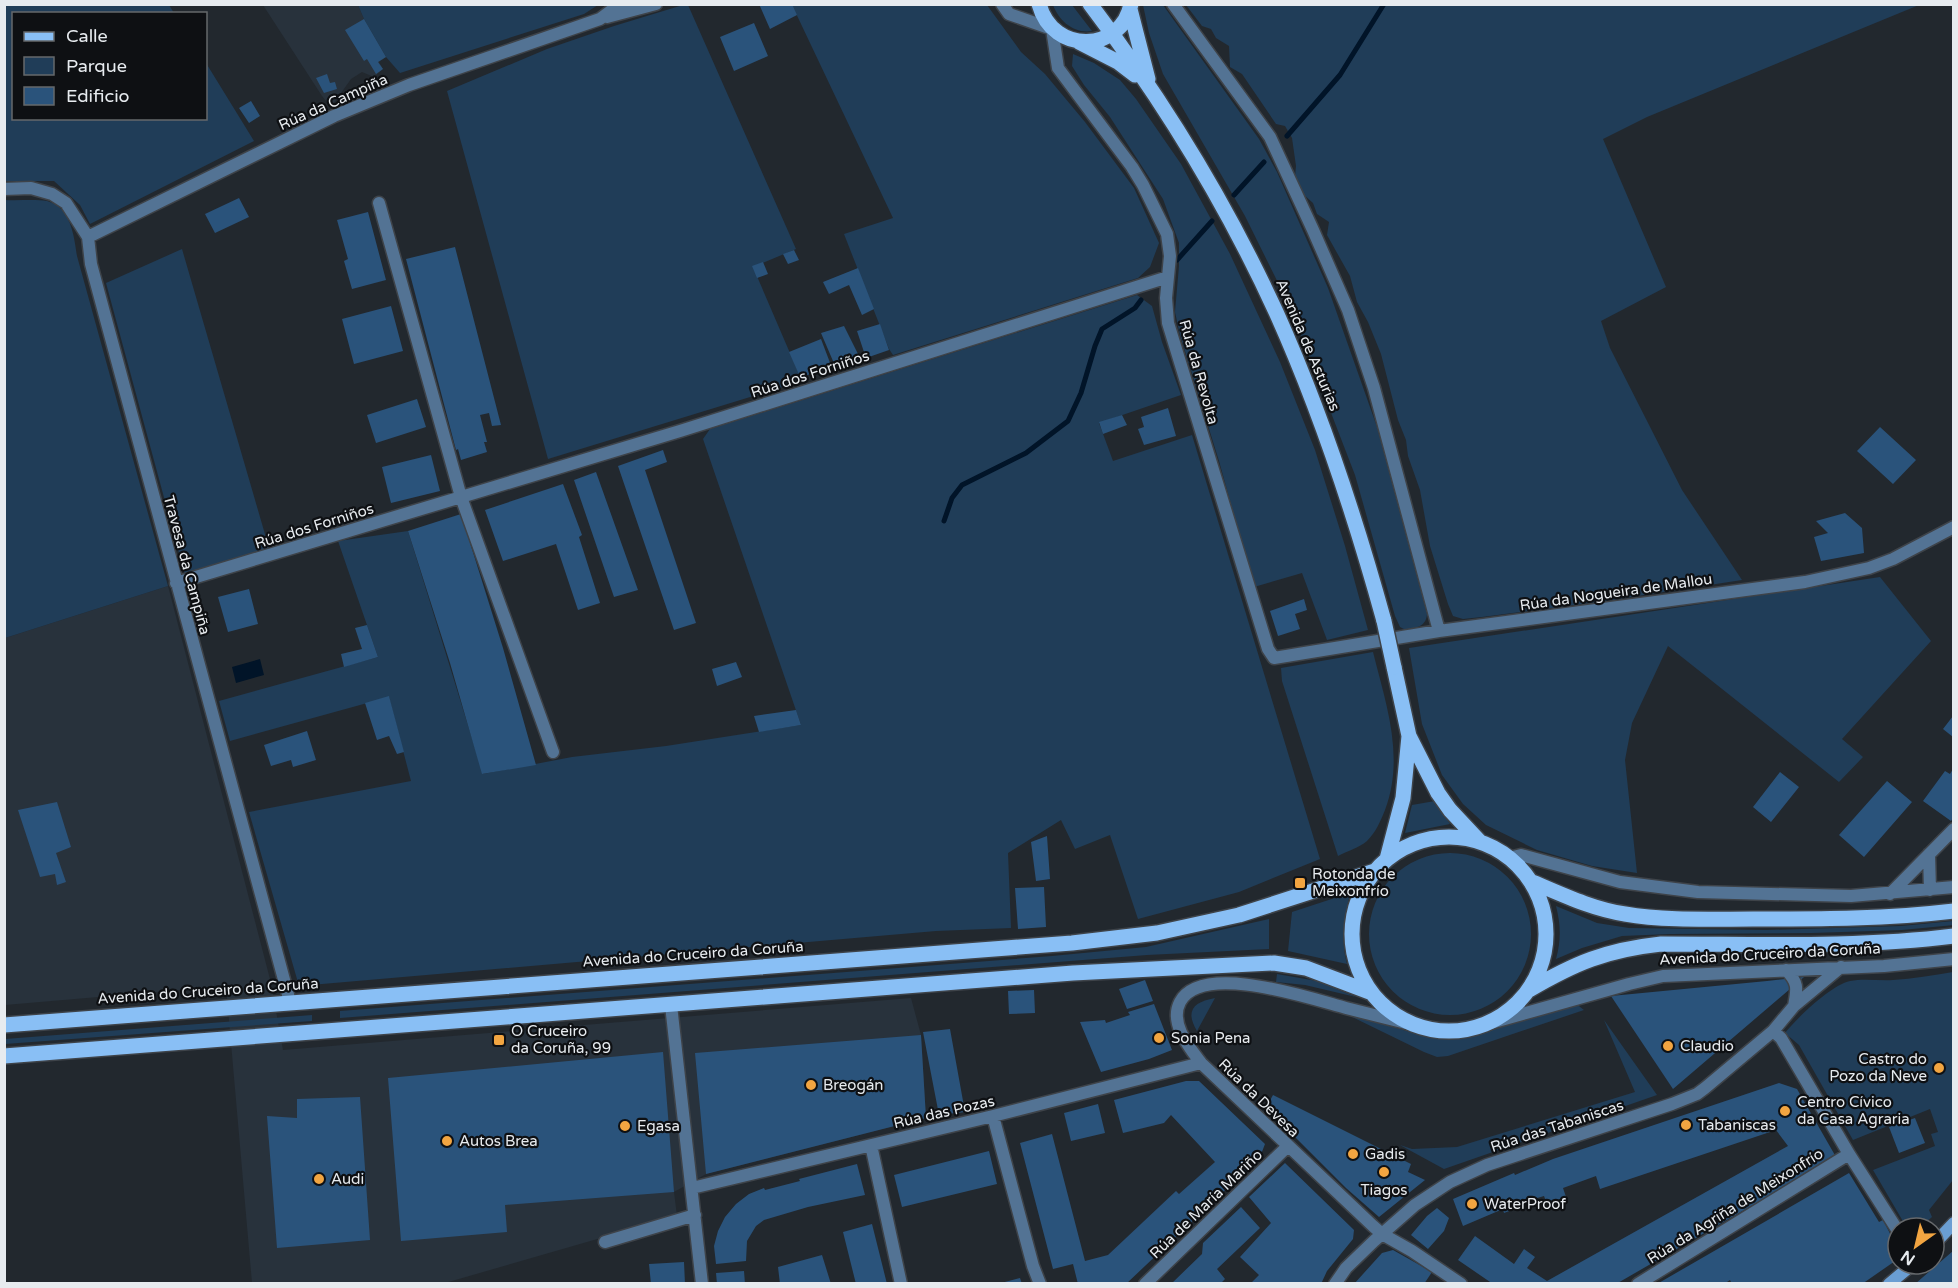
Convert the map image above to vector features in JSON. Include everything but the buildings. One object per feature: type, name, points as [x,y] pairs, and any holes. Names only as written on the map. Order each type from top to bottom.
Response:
[{"type":"main road","points":[[1039,4],[1042,15],[1052,29],[1068,39],[1119,62],[1151,87]]},
{"type":"main road","name":"Avenida de Asturias","points":[[1090,4],[1151,87],[1215,192],[1276,312],[1339,472],[1384,621],[1408,736],[1403,798],[1387,859]]},
{"type":"main road","points":[[1079,42],[1105,38],[1113,33],[1125,20],[1130,7]]},
{"type":"main road","points":[[1130,7],[1151,87]]},
{"type":"main road","name":"Avenida de Asturias","points":[[1408,736],[1438,793],[1450,810],[1480,842]]},
{"type":"main road","points":[[1453,837],[1480,842],[1509,858],[1530,881],[1541,903],[1545,919],[1544,955],[1529,990],[1514,1007],[1487,1024],[1458,1031],[1434,1030],[1418,1026],[1394,1014],[1372,993],[1362,978],[1356,962],[1352,931],[1354,916],[1359,897],[1375,871],[1387,859],[1403,849],[1424,840],[1453,837]]},
{"type":"main road","name":"Avenida do Cruceiro da Coruña","points":[[4,1025],[1072,943],[1157,933],[1239,915],[1375,871]]},
{"type":"main road","name":"Avenida do Cruceiro da Coruña","points":[[1530,881],[1595,907],[1652,917],[1854,919],[1953,911]]},
{"type":"main road","name":"Avenida do Cruceiro da Coruña","points":[[1529,990],[1578,963],[1640,946],[1660,944],[1850,944],[1953,936]]},
{"type":"main road","points":[[4,1056],[1073,973],[1274,963],[1306,968],[1372,993]]},
{"type":"street","name":"Rúa da Campiña","points":[[600,19],[620,4]]},
{"type":"street","name":"Rúa da Campiña","points":[[87,237],[334,116],[409,85],[600,19],[656,4]]},
{"type":"street","points":[[1002,4],[1010,14],[1052,29]]},
{"type":"street","points":[[1173,4],[1270,137],[1314,230],[1339,290],[1374,388],[1439,632]]},
{"type":"street","name":"Rúa da Revolta","points":[[1052,29],[1058,68],[1132,167],[1143,184],[1167,234],[1170,256],[1166,298],[1168,323],[1268,649],[1274,658]]},
{"type":"street","name":"Travesa da Campiña","points":[[4,189],[31,188],[52,194],[66,203],[87,237],[91,264],[290,1002]]},
{"type":"street","points":[[379,202],[461,497],[553,752]]},
{"type":"street","name":"Rúa dos Forniños","points":[[176,584],[680,431],[1168,277]]},
{"type":"street","name":"Rúa da Nogueira de Mallou","points":[[1274,658],[1439,632],[1805,582],[1869,568],[1893,559],[1953,526]]},
{"type":"street","points":[[1890,894],[1953,829]]},
{"type":"street","points":[[1929,854],[1930,890]]},
{"type":"street","points":[[1509,858],[1521,855],[1620,882],[1698,892],[1840,896],[1890,894],[1953,887]]},
{"type":"street","name":"Avenida do Cruceiro da Coruña","points":[[1487,1024],[1663,976],[1884,966],[1953,959]]},
{"type":"street","name":"Rúa das Tabaniscas","points":[[1335,1284],[1360,1254],[1431,1194],[1468,1174],[1697,1094],[1773,1031],[1794,1006],[1841,967]]},
{"type":"street","points":[[1786,970],[1795,979],[1797,990],[1794,1006]]},
{"type":"street","name":"Rúa da Devesa","points":[[1418,1026],[1269,988],[1227,984],[1202,986],[1185,995],[1179,1004],[1177,1015],[1183,1037],[1201,1063],[1288,1146],[1383,1234],[1461,1284]]},
{"type":"street","points":[[671,1005],[702,1284]]},
{"type":"street","points":[[1773,1031],[1781,1038],[1888,1216]]},
{"type":"street","name":"Rúa das Pozas","points":[[692,1188],[993,1116],[1201,1063]]},
{"type":"street","points":[[993,1116],[1033,1266],[1040,1284]]},
{"type":"street","points":[[871,1145],[901,1284]]},
{"type":"street","name":"Rúa de María Mariño","points":[[1144,1284],[1288,1146]]},
{"type":"street","name":"Rúa da Agriña de Meixonfrío","points":[[1638,1284],[1849,1154]]},
{"type":"street","points":[[605,1242],[695,1215]]},
{"type":"shaded area","points":[[263,5],[358,5],[386,57],[379,62],[383,69],[374,77],[362,72],[351,79],[331,107]]},
{"type":"shaded area","points":[[168,586],[271,983],[283,1050],[911,998],[921,1035],[926,1118],[706,1174],[674,1192],[677,1216],[445,1283],[252,1283],[226,986],[5,1005],[5,638]]},
{"type":"shaded area","points":[[260,659],[264,675],[236,683],[232,667]]},
{"type":"green space","points":[[4,5],[169,5],[173,12],[12,12],[12,120],[207,120],[207,65],[254,141],[90,224],[80,205],[54,181],[5,181]]},
{"type":"green space","points":[[358,5],[598,5],[584,14],[400,73],[386,57]]},
{"type":"green space","points":[[688,5],[796,249],[753,267],[802,381],[548,459],[447,91],[547,49]]},
{"type":"green space","points":[[792,5],[987,5],[1021,52],[1045,74],[1085,122],[1134,188],[1159,243],[1150,267],[1138,278],[893,355],[844,234],[893,218]]},
{"type":"green space","points":[[1053,5],[1072,5],[1092,31],[1079,30],[1068,25]]},
{"type":"green space","points":[[1143,5],[1163,5],[1259,139],[1277,172],[1328,288],[1377,427],[1427,614],[1425,622],[1420,626],[1406,630],[1400,627],[1395,616],[1355,475],[1291,309],[1245,216],[1163,74],[1149,33]]},
{"type":"green space","points":[[1186,5],[1919,5],[1647,117],[1603,139],[1666,287],[1601,321],[1610,348],[1682,490],[1742,580],[1482,617],[1463,619],[1453,616],[1430,546],[1420,490],[1408,456],[1406,440],[1398,420],[1381,354],[1357,302],[1350,276],[1327,235],[1329,222],[1317,214],[1313,203],[1303,194],[1295,177],[1296,166],[1292,138],[1285,126],[1276,124],[1242,74],[1230,67],[1229,46],[1216,38],[1211,29],[1202,26]]},
{"type":"green space","points":[[1073,54],[1094,63],[1120,80],[1136,99],[1181,164],[1230,254],[1280,362],[1315,450],[1368,630],[1327,640],[1302,573],[1254,587],[1219,461],[1180,335],[1175,312],[1179,243],[1163,199],[1110,117],[1072,66]]},
{"type":"green space","points":[[5,200],[47,201],[61,209],[70,223],[77,256],[168,586],[5,638]]},
{"type":"green space","points":[[182,249],[269,548],[185,575],[106,283]]},
{"type":"green space","points":[[1137,295],[1152,306],[1181,395],[1099,423],[1113,461],[1192,435],[1320,859],[1239,892],[1138,919],[1110,835],[1075,849],[1061,820],[1008,853],[1011,928],[936,931],[299,986],[249,812],[411,781],[389,697],[230,741],[219,701],[378,657],[338,541],[408,531],[483,774],[572,757],[666,746],[801,725],[703,439],[710,429]]},
{"type":"green space","points":[[1880,577],[1931,641],[1842,739],[1863,757],[1839,782],[1668,646],[1632,723],[1625,760],[1637,873],[1592,866],[1537,850],[1486,825],[1463,804],[1442,775],[1422,724],[1409,648]]},
{"type":"green space","points":[[1373,652],[1391,731],[1393,770],[1391,790],[1385,810],[1370,838],[1360,846],[1338,856],[1282,681],[1281,668]]},
{"type":"green space","points":[[1435,801],[1450,824],[1405,833],[1412,805]]},
{"type":"green space","points":[[1450,853],[1466,854],[1481,859],[1495,866],[1507,877],[1518,889],[1525,903],[1530,918],[1530,950],[1525,965],[1518,979],[1507,991],[1495,1002],[1481,1009],[1466,1014],[1450,1015],[1434,1014],[1419,1009],[1405,1002],[1393,991],[1382,979],[1375,965],[1370,950],[1369,934],[1370,918],[1375,903],[1382,889],[1393,877],[1405,866],[1419,859],[1434,854]]},
{"type":"green space","points":[[1350,893],[1344,937],[1347,964],[1288,951],[1292,912]]},
{"type":"green space","points":[[1556,906],[1597,923],[1629,928],[1766,930],[1901,926],[1953,921],[1954,925],[1902,930],[1812,933],[1622,936],[1582,948],[1556,959],[1560,933]]},
{"type":"green space","points":[[1269,919],[1269,949],[1147,955],[340,1018],[340,1011],[1146,947]]},
{"type":"green space","points":[[1953,972],[1953,1180],[1929,1210],[1932,1216],[1900,1216],[1873,1170],[1935,1146],[1931,1134],[1938,1132],[1930,1109],[1853,1140],[1799,1045],[1785,1033],[1815,1003],[1842,984],[1855,980],[1923,977]]},
{"type":"green space","points":[[1277,974],[1317,981],[1356,997],[1305,985],[1276,982]]},
{"type":"green space","points":[[1215,998],[1197,1031],[1193,1024],[1193,1008],[1201,1002]]},
{"type":"green space","points":[[1575,1003],[1584,1010],[1448,1056],[1437,1057],[1344,1013],[1428,1037],[1463,1038]]},
{"type":"green space","points":[[312,1015],[312,1021],[5,1044],[5,1039]]},
{"type":"green space","points":[[1604,1020],[1657,1095],[1444,1169],[1400,1145],[1412,1149],[1457,1147],[1635,1092]]},
{"type":"waterway","points":[[1287,136],[1340,75],[1384,4]]},
{"type":"waterway","points":[[1234,195],[1264,162]]},
{"type":"waterway","points":[[1177,260],[1212,221]]},
{"type":"waterway","points":[[944,521],[952,498],[962,485],[1026,453],[1068,421],[1081,393],[1102,329],[1135,308],[1141,300]]},
{"type":"place","name":"Rotonda de Meixonfrío","points":[[1300,883]]},
{"type":"place","name":"Sonia Pena","points":[[1159,1038]]},
{"type":"place","name":"O Cruceiro da Coruña, 99","points":[[499,1040]]},
{"type":"place","name":"Claudio","points":[[1668,1046]]},
{"type":"place","name":"Castro do Pozo da Neve","points":[[1939,1068]]},
{"type":"place","name":"Breogán","points":[[811,1085]]},
{"type":"place","name":"Centro Cívico da Casa Agraria","points":[[1785,1111]]},
{"type":"place","name":"Tabaniscas","points":[[1686,1125]]},
{"type":"place","name":"Egasa","points":[[625,1126]]},
{"type":"place","name":"Autos Brea","points":[[447,1141]]},
{"type":"place","name":"Gadis","points":[[1353,1154]]},
{"type":"place","name":"Tiagos","points":[[1384,1172]]},
{"type":"place","name":"Audi","points":[[319,1179]]},
{"type":"place","name":"WaterProof","points":[[1472,1204]]}]
